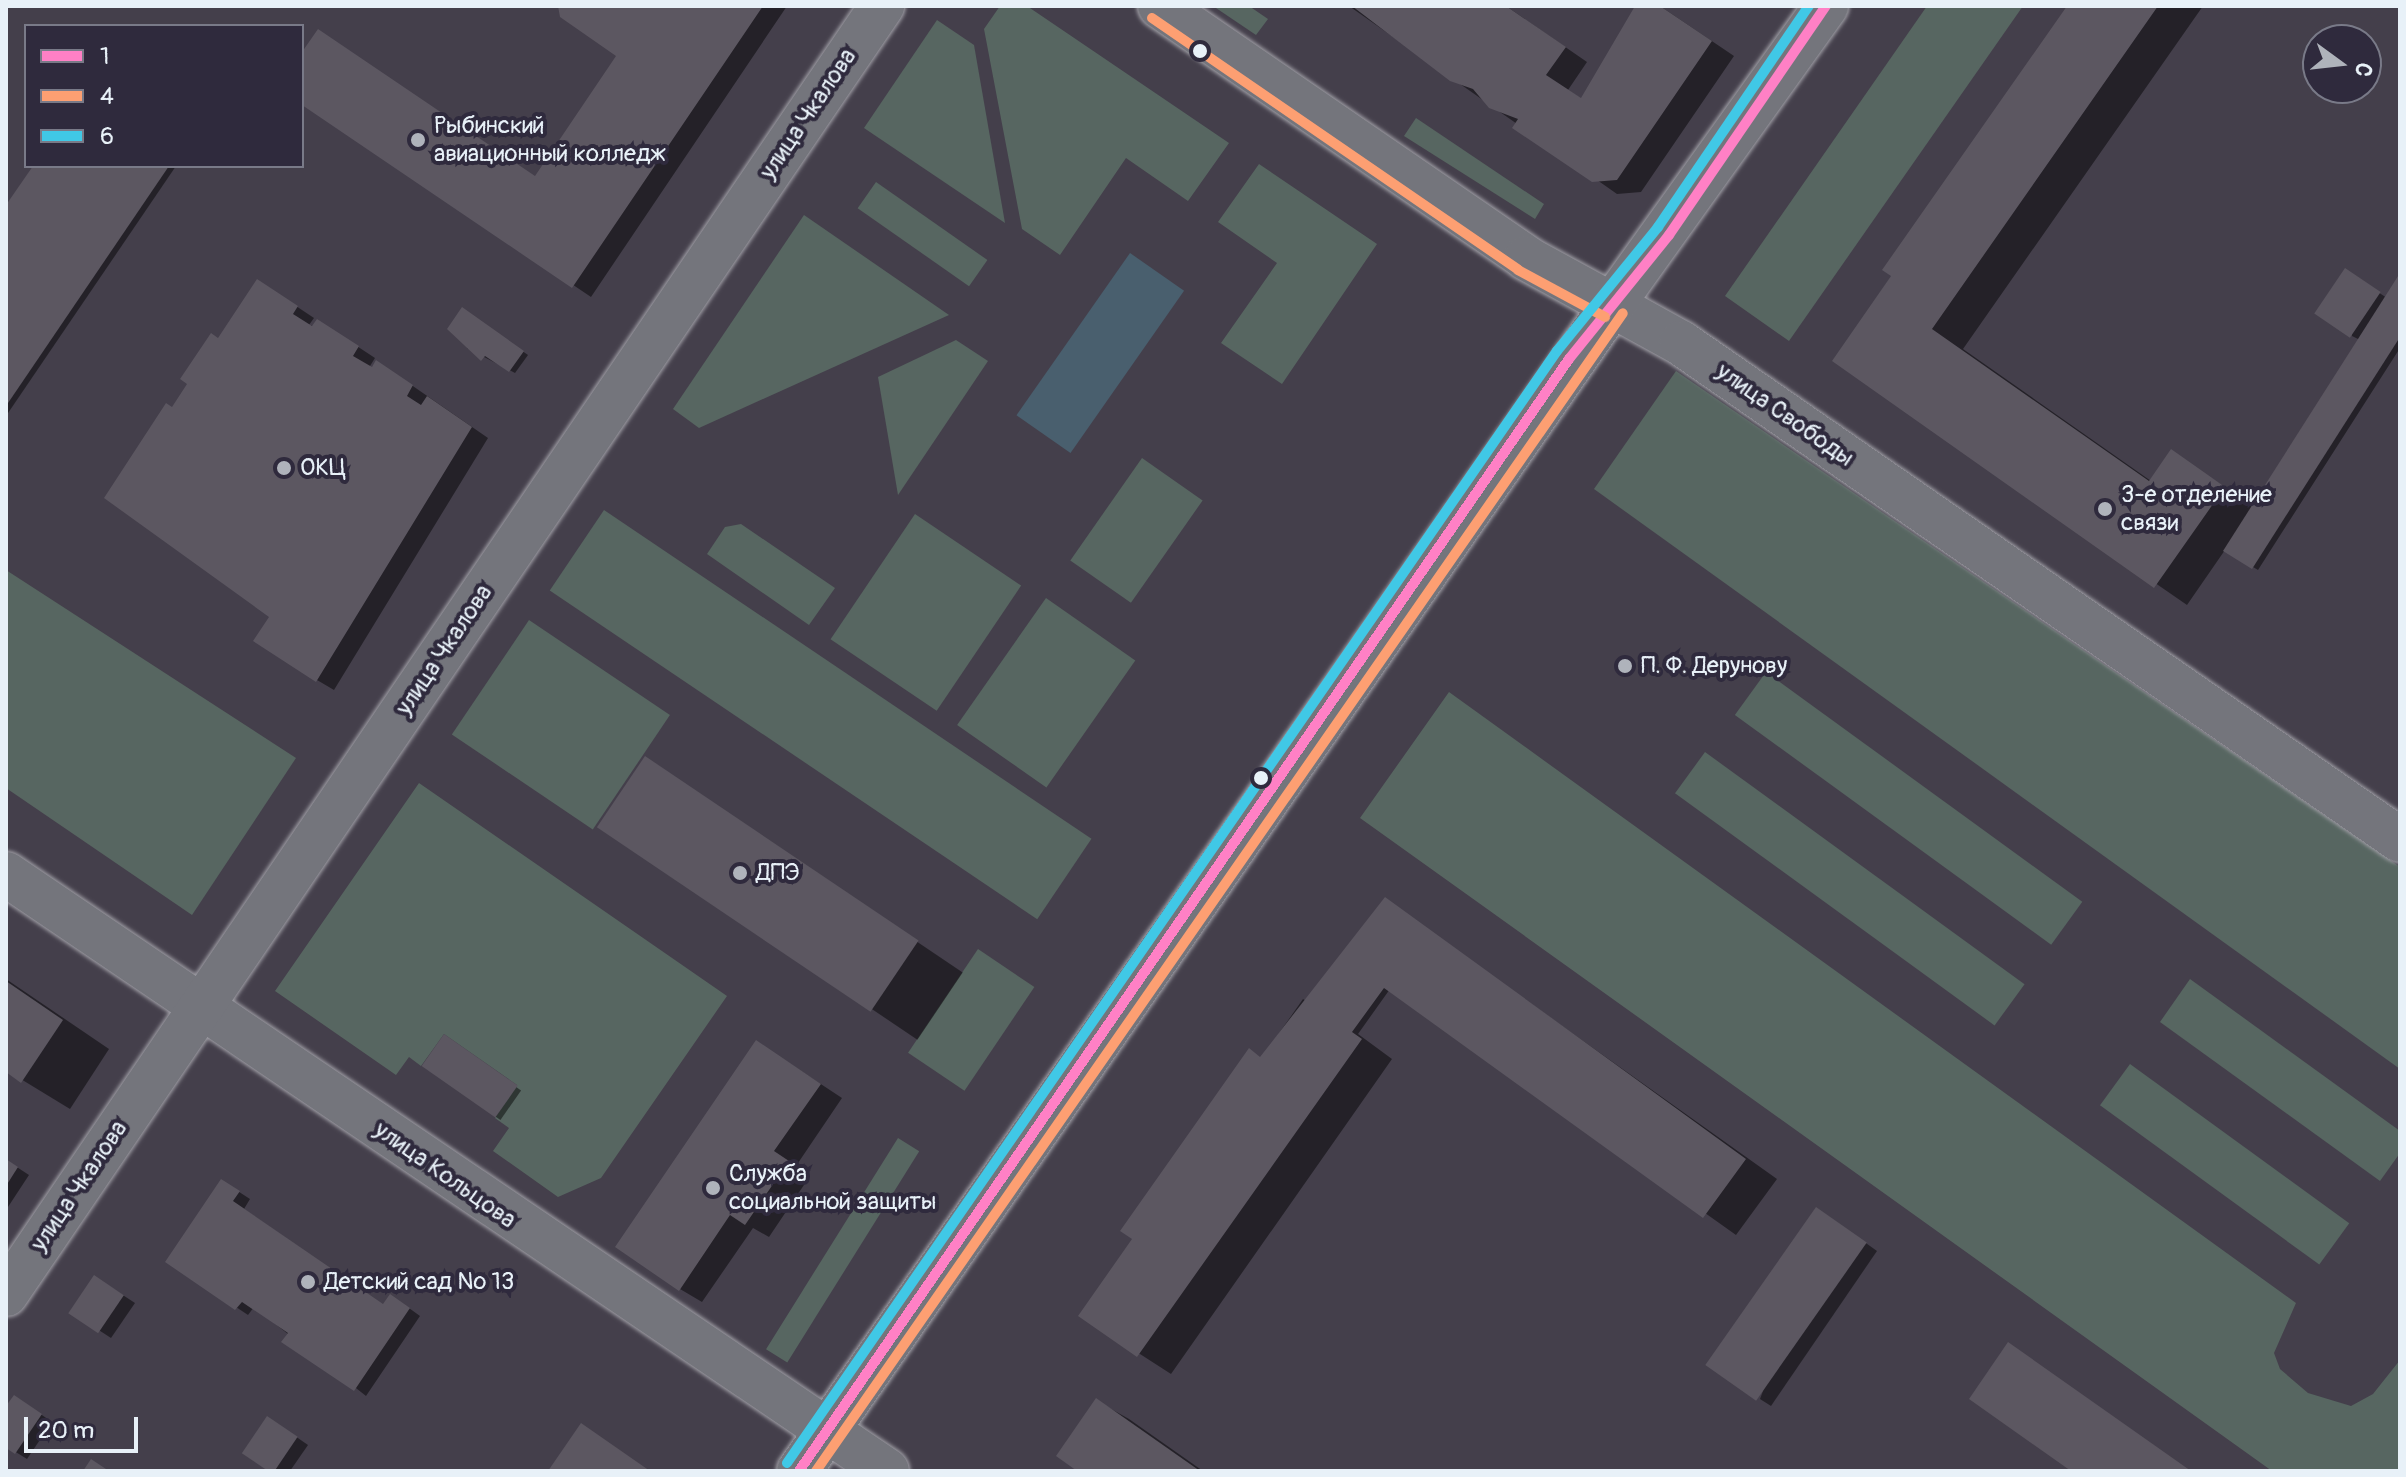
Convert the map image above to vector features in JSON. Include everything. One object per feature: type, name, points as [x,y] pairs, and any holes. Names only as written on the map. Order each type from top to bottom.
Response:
[{"type":"street","name":"улица Чкалова","points":[[6,1294],[882,6]]},
{"type":"street","name":"улица Свободы","points":[[1160,6],[1526,258],[1681,343],[2400,840]]},
{"type":"street","points":[[799,1471],[1612,305],[1826,6]]},
{"type":"street","name":"улица Кольцова","points":[[6,874],[887,1471]]},
{"type":"shaded area","points":[[1000,6],[1027,6],[1229,143],[1188,201],[1126,158],[1060,255],[1022,229],[984,29]]},
{"type":"shaded area","points":[[1213,6],[1249,6],[1268,19],[1256,35]]},
{"type":"shaded area","points":[[1927,6],[2023,6],[1789,341],[1725,296]]},
{"type":"shaded area","points":[[937,20],[974,45],[1005,223],[864,128]]},
{"type":"shaded area","points":[[1416,118],[1544,204],[1535,219],[1404,136]]},
{"type":"shaded area","points":[[1259,164],[1377,244],[1282,384],[1221,343],[1277,263],[1218,222]]},
{"type":"shaded area","points":[[876,182],[987,260],[969,286],[858,208]]},
{"type":"shaded area","points":[[804,215],[949,315],[699,428],[673,409]]},
{"type":"shaded area","points":[[956,340],[988,361],[898,495],[878,377]]},
{"type":"shaded area","points":[[1676,371],[2400,867],[2400,1069],[1594,489]]},
{"type":"shaded area","points":[[1142,458],[1203,500],[1131,603],[1070,560]]},
{"type":"shaded area","points":[[604,510],[1091,839],[1037,919],[550,590]]},
{"type":"shaded area","points":[[915,514],[1021,586],[937,711],[831,639]]},
{"type":"shaded area","points":[[741,524],[835,588],[809,625],[707,554],[725,527]]},
{"type":"shaded area","points":[[6,570],[296,758],[192,915],[6,788]]},
{"type":"shaded area","points":[[1046,598],[1135,661],[1046,787],[957,725]]},
{"type":"shaded area","points":[[529,620],[670,715],[593,829],[452,734]]},
{"type":"shaded area","points":[[1766,672],[2082,902],[2051,945],[1735,715]]},
{"type":"shaded area","points":[[1449,692],[2296,1303],[2274,1353],[2280,1369],[2308,1393],[2351,1406],[2373,1394],[2400,1360],[2400,1471],[2272,1471],[1360,818]]},
{"type":"shaded area","points":[[1705,752],[2025,984],[1995,1025],[1675,793]]},
{"type":"shaded area","points":[[419,783],[727,996],[601,1178],[558,1197],[493,1151],[509,1128],[495,1118],[517,1085],[444,1034],[421,1066],[409,1057],[396,1075],[275,991]]},
{"type":"shaded area","points":[[978,949],[1034,987],[964,1091],[908,1053]]},
{"type":"shaded area","points":[[2190,979],[2400,1131],[2400,1153],[2380,1181],[2160,1022]]},
{"type":"shaded area","points":[[2130,1064],[2349,1223],[2319,1265],[2100,1105]]},
{"type":"shaded area","points":[[898,1138],[919,1151],[787,1362],[766,1349]]},
{"type":"water","points":[[1130,253],[1184,291],[1070,453],[1016,415]]},
{"type":"building","name":"Рыбинский авиационный колледж","points":[[558,6],[763,6],[572,288],[304,106],[304,49],[318,29],[535,176],[616,56],[560,17]]},
{"type":"building","points":[[1352,6],[1506,6],[1566,47],[1546,75],[1581,98],[1635,6],[1660,6],[1712,41],[1617,180],[1592,182],[1512,128],[1518,119],[1489,108],[1473,89],[1450,81]]},
{"type":"building","points":[[2067,6],[2158,6],[1932,329],[2149,481],[2171,449],[2225,487],[2154,588],[1832,361],[1891,276],[1882,270]]},
{"type":"building","points":[[32,168],[168,168],[6,406],[6,205]]},
{"type":"building","points":[[2345,268],[2381,292],[2350,338],[2314,314]]},
{"type":"building","points":[[2400,273],[2400,337],[2252,569],[2223,551]]},
{"type":"building","name":"ОКЦ","points":[[257,279],[298,306],[293,314],[312,326],[317,319],[359,346],[353,356],[372,367],[376,360],[413,385],[407,396],[421,405],[427,396],[472,427],[316,682],[253,641],[269,617],[104,498],[166,403],[172,407],[187,384],[180,379],[211,333],[218,338]]},
{"type":"building","points":[[462,307],[524,351],[509,372],[485,356],[481,361],[447,329]]},
{"type":"building","name":"ДПЭ","points":[[645,756],[919,941],[870,1012],[597,827]]},
{"type":"building","points":[[1385,897],[1746,1159],[1703,1218],[1384,988],[1352,1032],[1362,1039],[1137,1357],[1078,1316],[1132,1239],[1120,1231],[1249,1048],[1260,1057]]},
{"type":"building","points":[[6,981],[63,1020],[21,1083],[6,1072]]},
{"type":"building","points":[[444,1034],[518,1086],[495,1118],[422,1066]]},
{"type":"building","name":"Служба социальной защиты","points":[[756,1040],[821,1084],[774,1151],[789,1161],[745,1225],[730,1215],[679,1291],[615,1247]]},
{"type":"building","points":[[6,1159],[18,1167],[6,1186]]},
{"type":"building","points":[[221,1179],[240,1191],[233,1201],[383,1304],[390,1294],[410,1308],[354,1391],[281,1342],[288,1333],[242,1302],[235,1310],[165,1262]]},
{"type":"building","points":[[1816,1207],[1867,1243],[1756,1401],[1705,1365]]},
{"type":"building","points":[[94,1275],[124,1295],[98,1333],[68,1313]]},
{"type":"building","points":[[2008,1342],[2191,1471],[2071,1471],[1969,1399]]},
{"type":"building","points":[[14,1395],[42,1414],[15,1454],[6,1448],[6,1406]]},
{"type":"building","points":[[1096,1398],[1200,1471],[1077,1471],[1056,1456]]},
{"type":"building","points":[[267,1416],[298,1437],[275,1471],[268,1471],[242,1453]]},
{"type":"building","points":[[581,1423],[650,1471],[548,1471]]},
{"type":"building","points":[[91,1459],[109,1471],[83,1471]]},
{"type":"transit line","name":"6","points":[[787,1463],[1557,351],[1658,227],[1809,6]]},
{"type":"transit line","name":"1","points":[[799,1471],[1569,359],[1669,235],[1826,6]]},
{"type":"transit line","name":"4","points":[[1152,18],[1518,270],[1605,317]]},
{"type":"transit line","name":"4","points":[[816,1471],[1623,313]]},
{"type":"place","name":"Рыбинский авиационный колледж","points":[[418,140]]},
{"type":"place","name":"ОКЦ","points":[[284,468]]},
{"type":"place","name":"3-е отделение связи","points":[[2105,509]]},
{"type":"place","name":"П. Ф. Дерунову","points":[[1625,666]]},
{"type":"place","name":"ДПЭ","points":[[740,873]]},
{"type":"place","name":"Служба социальной защиты","points":[[713,1188]]},
{"type":"place","name":"Детский сад № 13","points":[[308,1282]]}]
